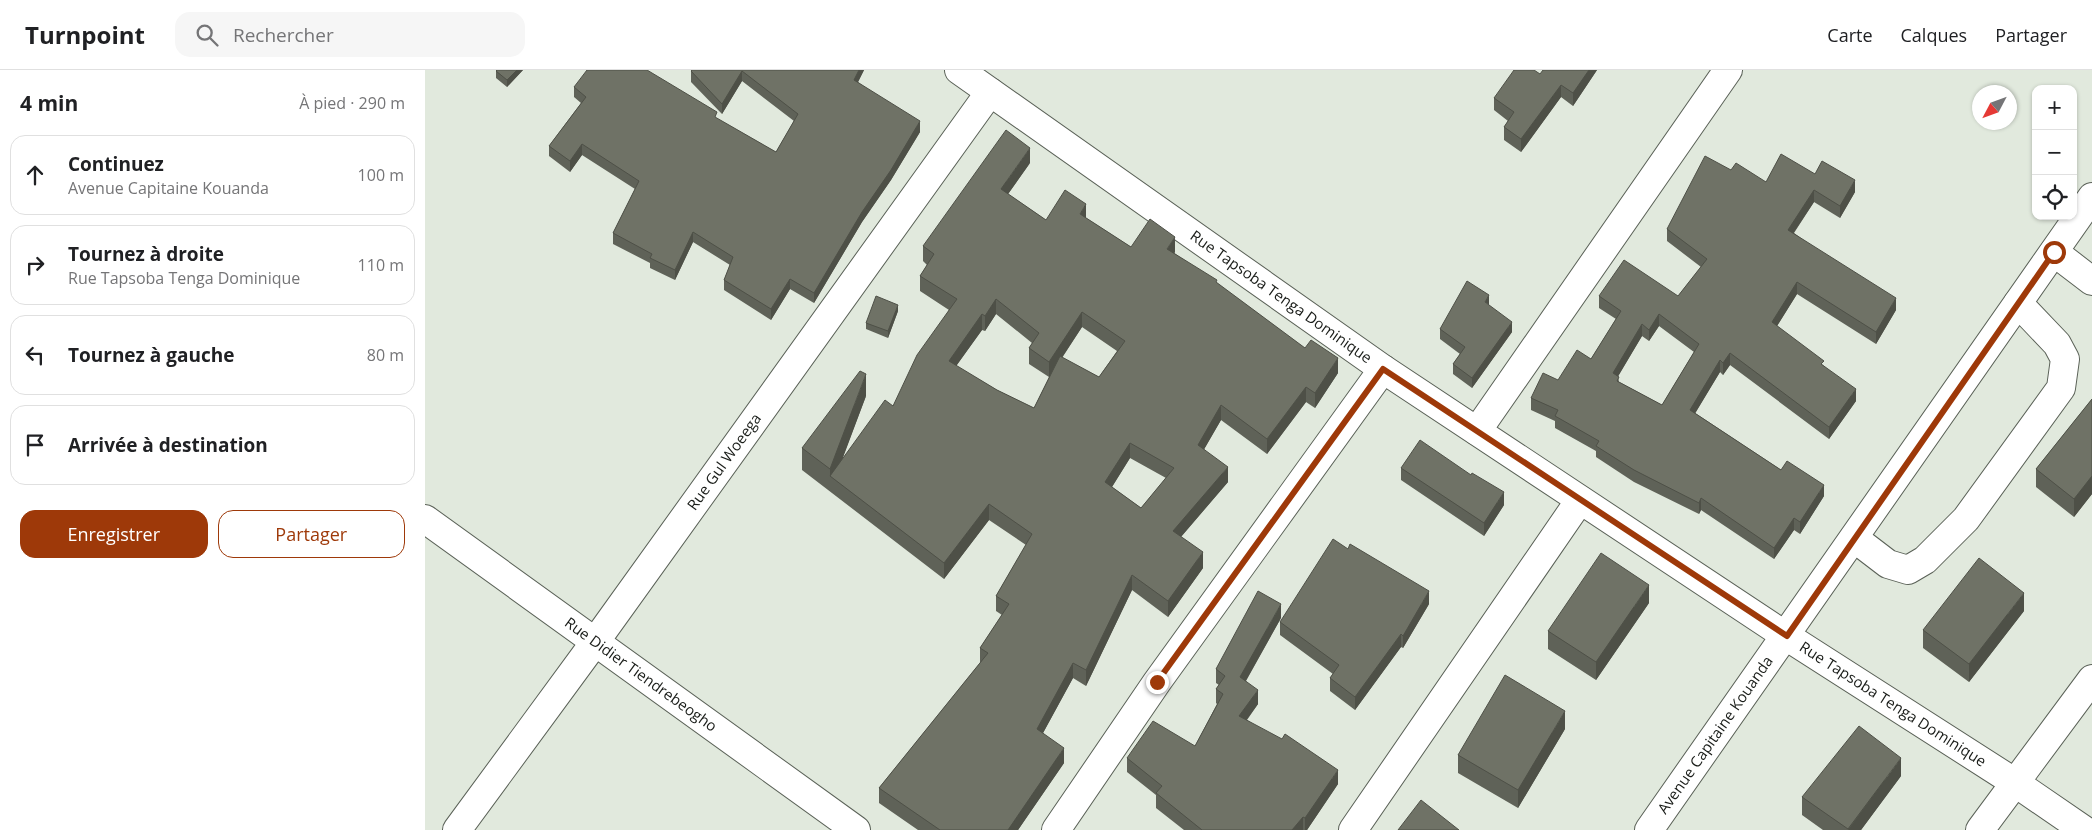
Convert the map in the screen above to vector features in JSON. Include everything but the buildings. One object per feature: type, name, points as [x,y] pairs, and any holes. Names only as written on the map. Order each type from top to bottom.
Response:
[{"type":"street","name":"Rue Tapsoba Tenga Dominique","points":[[959,70],[1383,369],[1787,636],[2014,782],[2084,830]]},
{"type":"street","points":[[1477,431],[1728,70]]},
{"type":"street","name":"Rue Gul Woeega","points":[[457,830],[595,642],[991,92]]},
{"type":"street","name":"Avenue Capitaine Kouanda","points":[[1649,830],[1787,636],[2092,197]]},
{"type":"street","points":[[2054,252],[2092,281]]},
{"type":"street","points":[[1854,538],[1888,564],[1907,570],[1925,560],[1965,519],[2061,388],[2065,359],[2057,344],[2018,303]]},
{"type":"street","points":[[1055,830],[1157,682],[1383,369]]},
{"type":"street","points":[[1353,830],[1580,500]]},
{"type":"street","name":"Rue Didier Tiendrebeogho","points":[[425,519],[856,830]]},
{"type":"street","points":[[1980,830],[2092,679]]},
{"type":"route","points":[[1157,682],[1383,369],[1787,636],[2054,252]]}]
